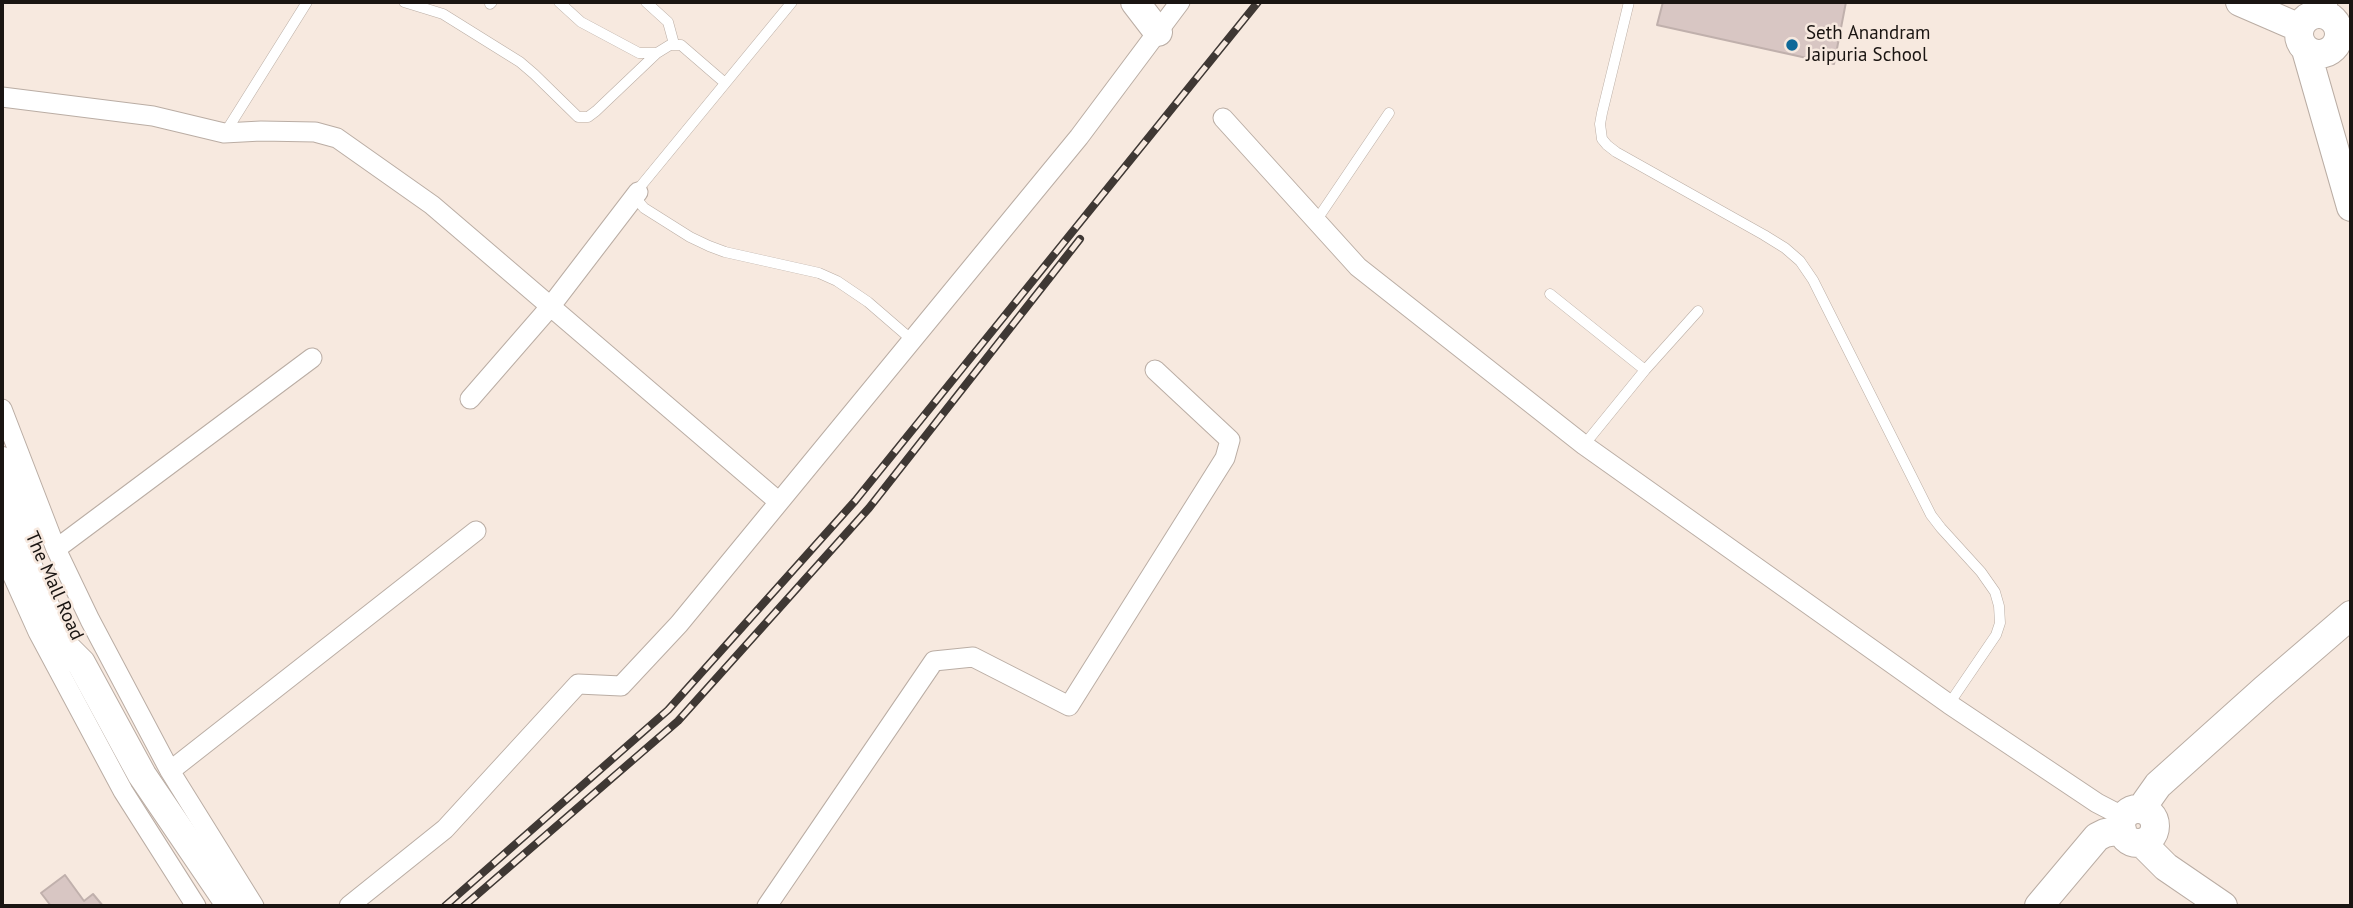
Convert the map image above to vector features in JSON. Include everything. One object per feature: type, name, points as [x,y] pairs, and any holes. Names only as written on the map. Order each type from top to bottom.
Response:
[{"type":"street","points":[[1135,2],[1158,32]]},
{"type":"street","points":[[349,906],[445,830],[578,684],[621,686],[679,624],[1079,137],[1180,2]]},
{"type":"street","points":[[2239,2],[2324,34]]},
{"type":"street","points":[[2324,34],[2351,146]]},
{"type":"street","points":[[2324,34],[2351,207]]},
{"type":"street","points":[[2,97],[153,116],[225,133],[314,132],[337,138],[432,205],[779,502]]},
{"type":"street","points":[[1223,118],[1358,267],[1584,445],[1949,704],[2097,803],[2137,825],[2166,866],[2223,906]]},
{"type":"street","points":[[470,399],[550,307],[638,192]]},
{"type":"street","points":[[56,549],[313,358]]},
{"type":"street","points":[[767,906],[934,661],[973,657],[1069,706],[1225,458],[1230,440],[1155,370]]},
{"type":"street","points":[[2,409],[56,549],[90,620],[170,771],[254,906]]},
{"type":"street","name":"The Mall Road","points":[[2,461],[16,501],[82,642],[81,663]]},
{"type":"street","name":"The Mall Road","points":[[2,504],[65,647],[81,663]]},
{"type":"street","points":[[170,771],[476,531]]},
{"type":"street","points":[[2,552],[38,632],[123,791],[196,906]]},
{"type":"street","points":[[2039,906],[2097,837],[2137,825],[2158,785],[2351,615]]},
{"type":"street","points":[[81,663],[142,775],[231,906]]},
{"type":"lane","points":[[225,133],[307,2]]},
{"type":"lane","points":[[404,2],[443,14],[520,62],[578,117],[588,117],[596,111],[657,53],[674,44],[683,47],[725,83]]},
{"type":"lane","points":[[559,2],[581,22],[624,46],[644,54],[657,53]]},
{"type":"lane","points":[[646,2],[668,22],[674,44]]},
{"type":"lane","points":[[792,2],[638,192],[639,202],[644,208],[690,237],[709,246],[819,273],[836,281],[868,302],[912,340]]},
{"type":"lane","points":[[1629,2],[1602,113],[1602,139],[1616,152],[1764,235],[1800,261],[1813,280],[1931,515],[1995,592],[2000,623],[1996,635],[1949,704]]},
{"type":"lane","points":[[1316,221],[1389,113]]},
{"type":"lane","points":[[1550,294],[1645,369]]},
{"type":"lane","points":[[1584,445],[1645,369],[1698,311]]},
{"type":"building","name":"Seth Anandram Jaipuria School","points":[[1663,2],[1846,2],[1834,64],[1657,25]]},
{"type":"building","points":[[65,875],[84,901],[93,894],[103,906],[51,906],[41,893]]},
{"type":"railway","points":[[445,906],[668,710],[855,501],[1258,2]]},
{"type":"railway","points":[[464,906],[678,721],[869,508],[1080,239]]},
{"type":"place","name":"Seth Anandram Jaipuria School","points":[[1792,45]]}]
